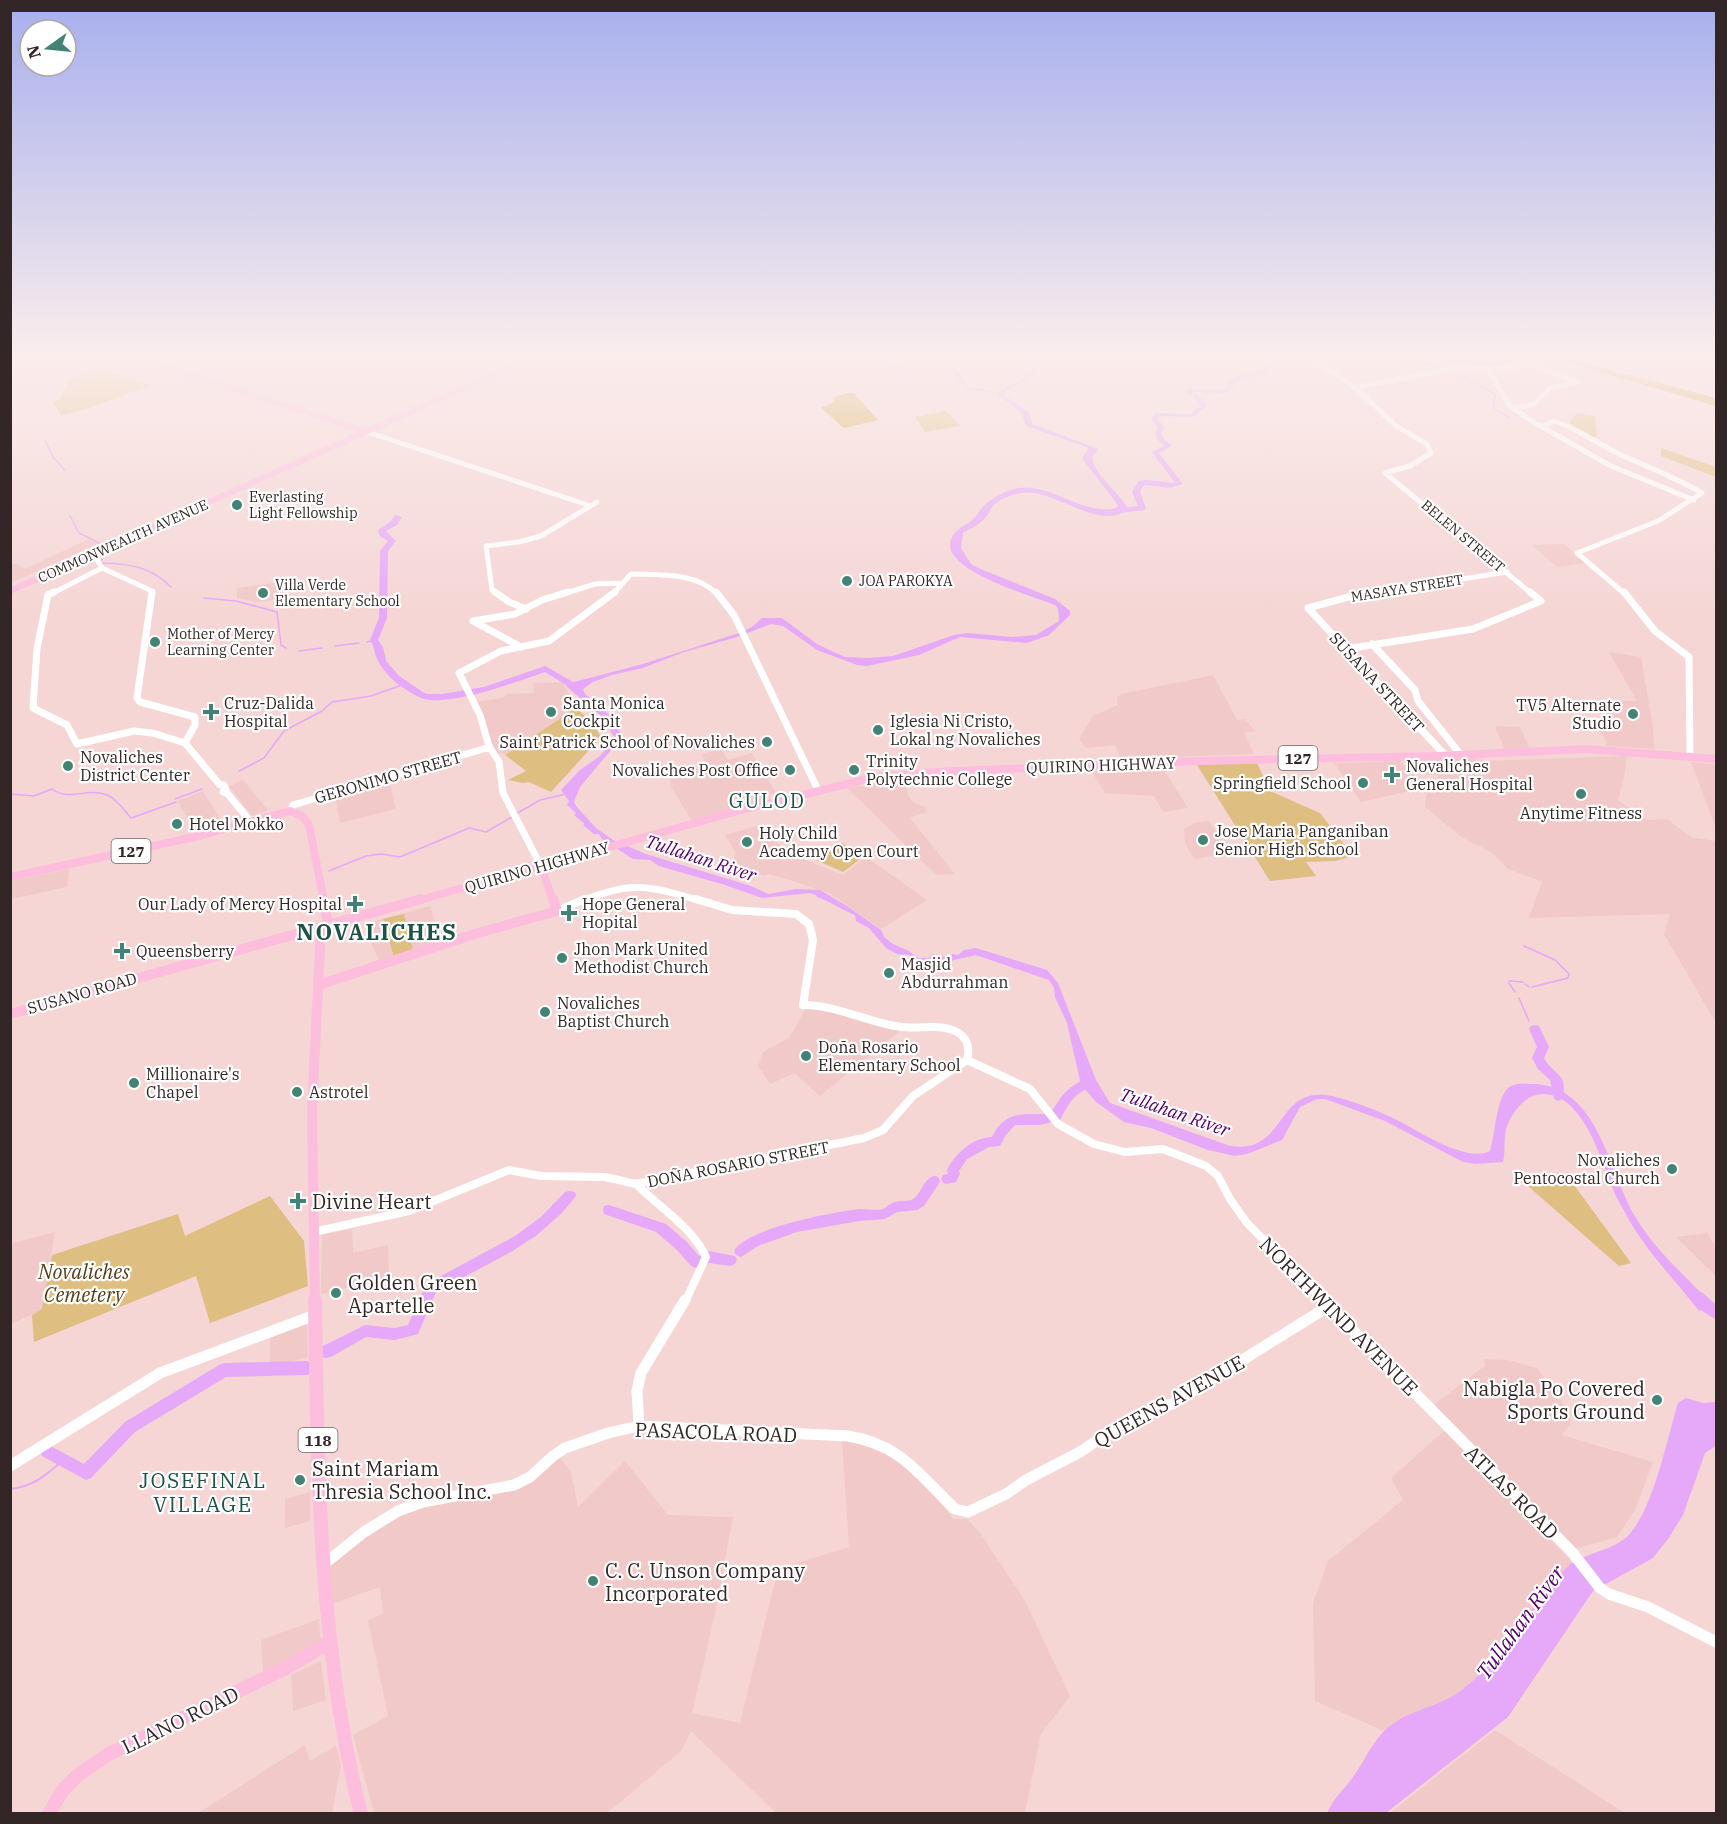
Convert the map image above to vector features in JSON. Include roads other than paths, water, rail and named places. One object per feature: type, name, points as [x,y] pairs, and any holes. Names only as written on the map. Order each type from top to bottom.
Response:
[{"type":"main road","name":"COMMONWEALTH AVENUE","points":[[10,591],[334,443]]},
{"type":"main road","name":"COMMONWEALTH AVENUE","points":[[10,585],[90,553]]},
{"type":"main road","name":"QUIRINO HIGHWAY","points":[[325,926],[818,790],[875,777],[1201,761],[1575,750],[1622,751],[1716,759]]},
{"type":"main road","name":"127","points":[[10,877],[199,836],[292,808]]},
{"type":"main road","points":[[292,808],[309,825],[325,926]]},
{"type":"main road","points":[[318,985],[478,933],[557,911],[541,866]]},
{"type":"main road","name":"118","points":[[325,926],[314,1035],[312,1135],[322,1566],[327,1644],[347,1757],[361,1814]]},
{"type":"main road","name":"SUSANO ROAD","points":[[10,1014],[325,926]]},
{"type":"main road","name":"LLANO ROAD","points":[[49,1814],[62,1791],[78,1774],[107,1755],[286,1668],[327,1644]]},
{"type":"street","points":[[408,443],[594,504],[541,536],[519,542],[486,546],[492,590],[526,609]]},
{"type":"street","name":"BELEN STREET","points":[[1372,644],[1473,629],[1541,601],[1385,472],[1408,468],[1431,453],[1427,443]]},
{"type":"street","points":[[1571,443],[1611,466],[1694,500]]},
{"type":"street","points":[[1602,443],[1670,475],[1702,493],[1694,500],[1638,532],[1577,554],[1627,596],[1655,631],[1689,657],[1692,752],[1690,757]]},
{"type":"street","points":[[90,553],[102,568],[152,591],[137,698],[140,702],[195,717],[196,722],[185,743]]},
{"type":"street","points":[[102,568],[48,595],[37,648],[32,706],[67,725],[77,744],[138,731],[185,743],[220,784],[219,788],[227,793],[250,822]]},
{"type":"street","name":"MASAYA STREET","points":[[1308,608],[1356,596],[1508,572]]},
{"type":"street","points":[[541,866],[503,793],[499,762],[490,747],[480,716],[468,694],[460,671],[501,651],[541,644],[552,639],[617,591],[629,575],[635,573],[679,576],[707,585],[729,608],[818,790]]},
{"type":"street","points":[[521,647],[473,621],[515,614],[542,600],[588,586],[606,582],[623,583]]},
{"type":"street","name":"SUSANA STREET","points":[[1308,608],[1445,755]]},
{"type":"street","points":[[1346,649],[1372,644],[1415,690],[1418,700],[1461,755]]},
{"type":"street","name":"GERONIMO STREET","points":[[292,808],[490,747]]},
{"type":"street","points":[[557,911],[610,889],[635,886],[665,890],[732,909],[796,914],[808,924],[813,934],[803,1005],[833,1007],[878,1022],[899,1026],[952,1030],[963,1036],[968,1043],[967,1060]]},
{"type":"street","name":"DOÑA ROSARIO STREET","points":[[313,1232],[409,1210],[509,1170],[542,1176],[605,1177],[636,1184],[872,1136],[883,1130],[913,1096],[967,1060]]},
{"type":"street","name":"NORTHWIND AVENUE","points":[[967,1060],[1030,1089],[1058,1124],[1094,1144],[1125,1152],[1163,1149],[1206,1166],[1218,1176],[1230,1199],[1247,1223],[1430,1410]]},
{"type":"street","points":[[636,1184],[693,1235],[706,1257],[692,1291],[641,1373],[637,1391],[639,1426]]},
{"type":"street","name":"QUEENS AVENUE","points":[[1069,1458],[1129,1419],[1172,1404],[1329,1306]]},
{"type":"street","points":[[10,1466],[160,1373],[315,1315]]},
{"type":"street","name":"ATLAS ROAD","points":[[1430,1410],[1578,1559],[1600,1588],[1616,1597],[1648,1607],[1716,1642]]},
{"type":"street","name":"PASACOLA ROAD","points":[[322,1566],[393,1513],[426,1502],[526,1480],[556,1453],[566,1448],[608,1433],[639,1426],[848,1436],[869,1439],[896,1451],[922,1474],[955,1509],[968,1512],[1006,1494],[1026,1480],[1069,1458]]},
{"type":"waterway","points":[[46,443],[53,457],[65,470]]},
{"type":"waterway","points":[[1114,512],[1142,508],[1136,492],[1142,483],[1170,486],[1179,484],[1155,452],[1169,446],[1165,443]]},
{"type":"waterway","points":[[70,516],[79,533],[99,543]]},
{"type":"waterway","name":"Tullahan River","points":[[398,517],[394,523],[382,530],[383,534],[392,541],[384,551],[383,618],[374,640],[379,647],[382,661],[396,678],[424,696],[431,697],[486,689],[545,669],[579,686]]},
{"type":"waterway","points":[[102,554],[102,560]]},
{"type":"waterway","points":[[102,563],[122,564],[147,570],[171,587]]},
{"type":"waterway","points":[[204,598],[236,601],[277,612],[281,645],[286,648]]},
{"type":"waterway","name":"Tullahan River","points":[[367,642],[374,640]]},
{"type":"waterway","points":[[335,646],[359,643]]},
{"type":"waterway","points":[[299,651],[322,648]]},
{"type":"waterway","points":[[239,771],[264,758],[284,731],[322,711],[332,702],[371,696],[405,684]]},
{"type":"waterway","points":[[10,794],[34,796],[52,789],[59,793],[72,795],[100,793],[114,799],[131,818],[176,802]]},
{"type":"waterway","points":[[175,799],[202,789]]},
{"type":"waterway","points":[[516,814],[540,800],[566,794]]},
{"type":"waterway","points":[[329,871],[366,856],[381,854],[400,857],[469,828],[486,832],[512,817]]},
{"type":"waterway","points":[[1524,946],[1555,960],[1569,974],[1568,978],[1532,987]]},
{"type":"waterway","points":[[1509,981],[1523,982]]},
{"type":"waterway","points":[[1509,983],[1515,992]]},
{"type":"waterway","points":[[1525,984],[1529,987]]},
{"type":"waterway","points":[[1519,998],[1529,1021]]},
{"type":"waterway","points":[[1535,1029],[1543,1047],[1538,1058],[1542,1066],[1556,1078],[1558,1096]]},
{"type":"waterway","points":[[1056,1117],[1068,1096],[1088,1083]]},
{"type":"waterway","points":[[947,1179],[952,1178],[953,1170],[963,1155],[987,1142],[996,1142],[1001,1131],[1012,1121],[1050,1119]]},
{"type":"waterway","points":[[741,1251],[753,1242],[797,1226],[859,1215],[885,1214],[895,1207],[912,1206],[919,1202],[934,1181]]},
{"type":"waterway","points":[[326,1352],[365,1331],[395,1334],[413,1330],[431,1288],[520,1240],[558,1210],[570,1196]]},
{"type":"waterway","points":[[609,1210],[661,1228],[696,1262],[703,1261]]},
{"type":"waterway","points":[[709,1257],[730,1260]]},
{"type":"waterway","name":"Tullahan River","points":[[1698,1297],[1716,1313]]},
{"type":"waterway","points":[[47,1451],[86,1473],[130,1427],[224,1370],[307,1368]]},
{"type":"waterway","points":[[10,1489],[25,1486],[39,1479],[63,1460]]},
{"type":"place","name":"Everlasting Light Fellowship","points":[[237,505]]},
{"type":"place","name":"JOA PAROKYA","points":[[847,581]]},
{"type":"place","name":"Villa Verde Elementary School","points":[[263,593]]},
{"type":"place","name":"Mother of Mercy Learning Center","points":[[155,642]]},
{"type":"place","name":"Cruz-Dalida Hospital","points":[[211,712]]},
{"type":"place","name":"Santa Monica Cockpit","points":[[551,712]]},
{"type":"place","name":"TV5 Alternate Studio","points":[[1633,714]]},
{"type":"place","name":"Iglesia Ni Cristo, Lokal ng Novaliches","points":[[878,730]]},
{"type":"place","name":"Saint Patrick School of Novaliches","points":[[767,742]]},
{"type":"place","name":"Novaliches District Center","points":[[68,766]]},
{"type":"place","name":"Novaliches Post Office","points":[[790,770]]},
{"type":"place","name":"Trinity Polytechnic College","points":[[854,770]]},
{"type":"place","name":"Novaliches General Hospital","points":[[1392,775]]},
{"type":"place","name":"Springfield School","points":[[1363,783]]},
{"type":"place","name":"Anytime Fitness","points":[[1581,794]]},
{"type":"place","name":"Hotel Mokko","points":[[177,824]]},
{"type":"place","name":"Jose Maria Panganiban Senior High School","points":[[1203,840]]},
{"type":"place","name":"Holy Child Academy Open Court","points":[[747,842]]},
{"type":"place","name":"Our Lady of Mercy Hospital","points":[[355,904]]},
{"type":"place","name":"Hope General Hopital","points":[[569,913]]},
{"type":"place","name":"Queensberry","points":[[122,951]]},
{"type":"place","name":"Jhon Mark United Methodist Church","points":[[562,958]]},
{"type":"place","name":"Masjid Abdurrahman","points":[[889,973]]},
{"type":"place","name":"Novaliches Baptist Church","points":[[545,1012]]},
{"type":"place","name":"Doña Rosario Elementary School","points":[[806,1056]]},
{"type":"place","name":"Millionaire's Chapel","points":[[134,1083]]},
{"type":"place","name":"Astrotel","points":[[297,1092]]},
{"type":"place","name":"Novaliches Pentocostal Church","points":[[1672,1169]]},
{"type":"place","name":"Divine Heart","points":[[298,1201]]},
{"type":"place","name":"Golden Green Apartelle","points":[[336,1293]]},
{"type":"place","name":"Nabigla Po Covered Sports Ground","points":[[1657,1400]]},
{"type":"place","name":"Saint Mariam Thresia School Inc.","points":[[300,1480]]},
{"type":"place","name":"C. C. Unson Company Incorporated","points":[[593,1581]]},
{"type":"district","name":"GULOD","points":[[767,800]]},
{"type":"district","name":"NOVALICHES","points":[[377,931]]},
{"type":"district","name":"JOSEFINAL VILLAGE","points":[[203,1492]]},
{"type":"park label","name":"Novaliches Cemetery","points":[[84,1282]]}]
